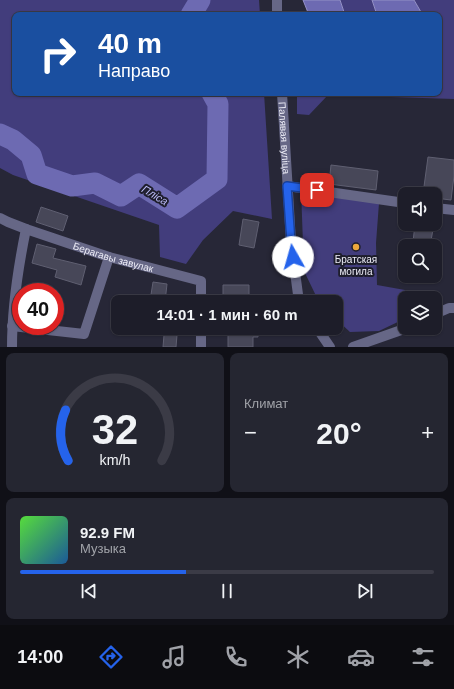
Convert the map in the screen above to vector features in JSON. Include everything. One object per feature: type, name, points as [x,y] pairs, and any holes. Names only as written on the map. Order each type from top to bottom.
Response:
[{"type":"street","points":[[276,0],[277,12]]},
{"type":"street","name":"Палявая вуліца","points":[[282,96],[291,242],[298,295]]},
{"type":"street","points":[[287,186],[398,202]]},
{"type":"street","points":[[442,209],[454,210]]},
{"type":"street","name":"Берагавы завулак","points":[[0,218],[26,229],[109,257],[201,281],[201,295]]},
{"type":"street","points":[[16,283],[18,267],[26,229]]},
{"type":"street","points":[[64,332],[84,334],[109,257]]},
{"type":"street","points":[[442,311],[449,308],[454,308]]},
{"type":"street","points":[[353,347],[398,331]]},
{"type":"street","points":[[12,335],[12,347]]},
{"type":"street","points":[[201,335],[201,347]]},
{"type":"street","points":[[322,335],[330,347]]},
{"type":"shaded area","points":[[0,0],[259,0],[260,12],[12,12],[12,96],[264,96],[272,219],[233,211],[203,240],[186,264],[160,257],[159,225],[13,175],[0,168]]},
{"type":"shaded area","points":[[303,0],[340,0],[344,12],[308,12]]},
{"type":"shaded area","points":[[340,0],[372,0],[376,12],[344,12]]},
{"type":"shaded area","points":[[372,0],[414,0],[421,12],[376,12]]},
{"type":"shaded area","points":[[414,0],[454,0],[454,99],[360,96],[442,96],[442,12],[421,12]]},
{"type":"shaded area","points":[[297,96],[327,96],[309,115],[297,114]]},
{"type":"shaded area","points":[[301,189],[379,203],[376,243],[377,285],[406,291],[398,291],[398,322],[379,331],[350,332],[343,326],[343,295],[316,295],[304,271]]},
{"type":"building","points":[[428,157],[454,160],[451,200],[442,199],[442,187],[424,187]]},
{"type":"building","points":[[331,165],[378,171],[376,190],[329,184]]},
{"type":"building","points":[[41,207],[68,216],[63,231],[36,222]]},
{"type":"building","points":[[243,219],[259,222],[254,248],[239,245]]},
{"type":"building","points":[[414,231],[433,231],[431,239],[413,239]]},
{"type":"building","points":[[37,244],[56,249],[53,258],[86,266],[81,285],[55,277],[57,270],[32,263]]},
{"type":"building","points":[[153,282],[167,284],[166,295],[151,295]]},
{"type":"building","points":[[223,285],[249,285],[249,295],[223,295]]},
{"type":"building","points":[[164,335],[177,335],[176,347],[163,347]]},
{"type":"building","points":[[228,335],[258,335],[258,337],[253,337],[253,347],[228,347]]},
{"type":"waterway","name":"Пліса","points":[[193,12],[200,0]]},
{"type":"waterway","name":"Пліса","points":[[0,134],[13,140],[31,155],[37,174],[72,186],[95,183],[121,196],[139,184],[177,208],[217,179],[218,104],[214,96]]},
{"type":"place","name":"Братская могила","points":[[356,247]]},
{"type":"route","points":[[293,257],[287,186],[317,190]]}]
